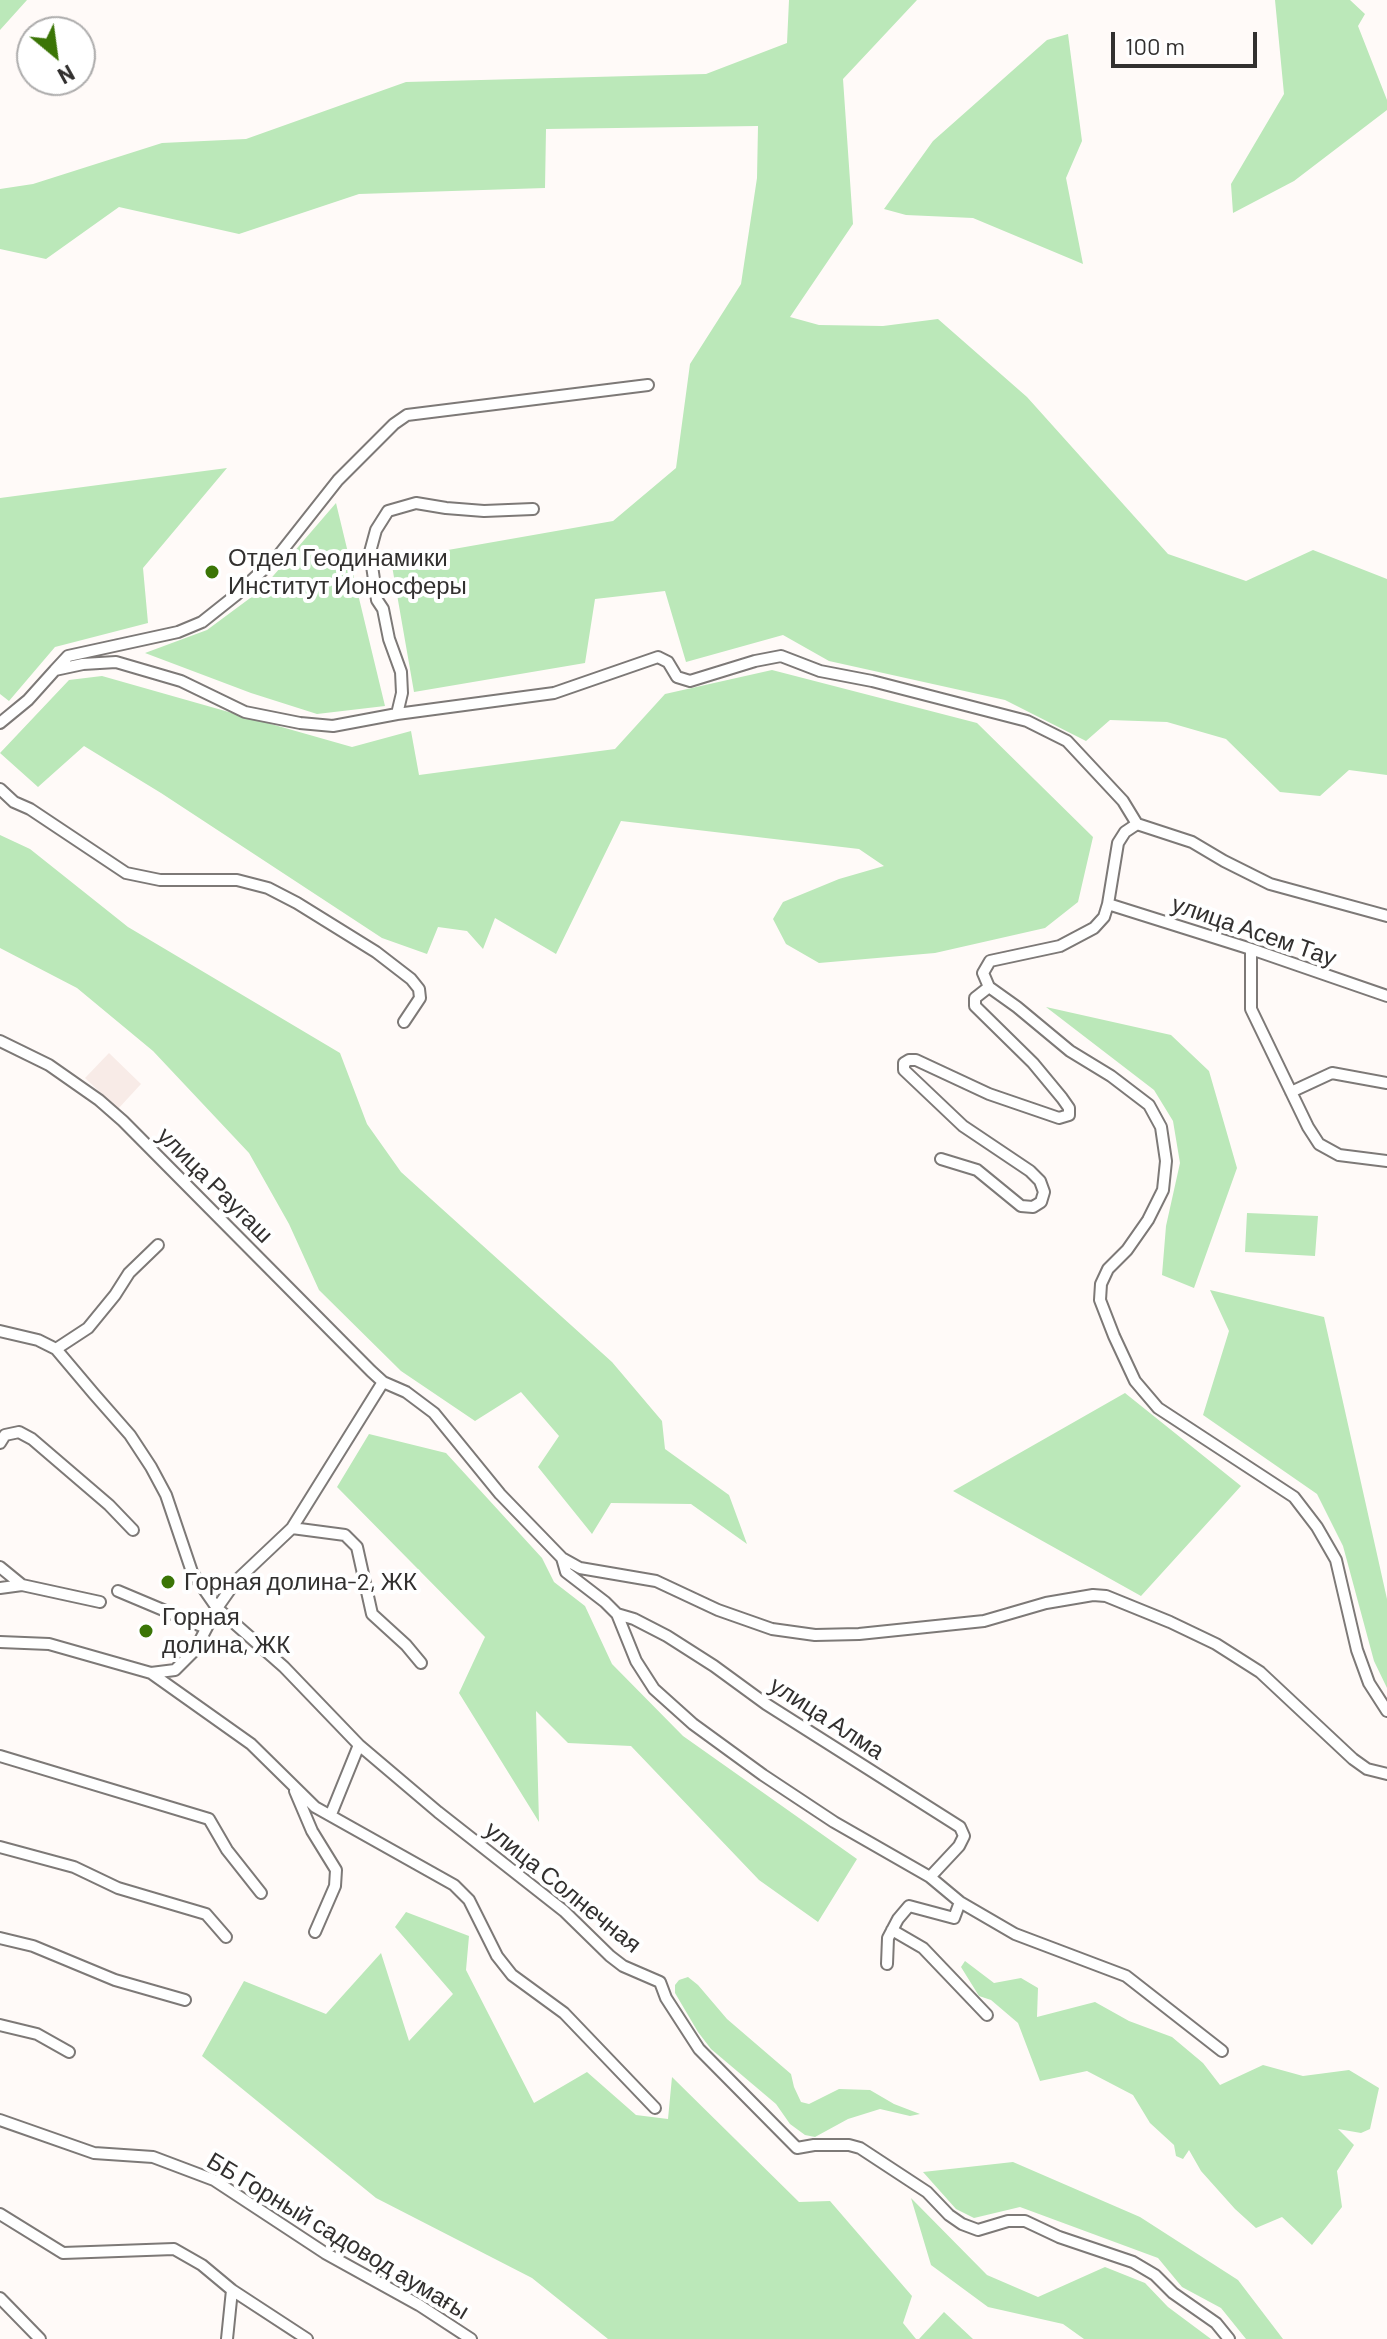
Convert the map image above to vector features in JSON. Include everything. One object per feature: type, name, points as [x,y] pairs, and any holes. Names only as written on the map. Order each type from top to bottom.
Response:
[{"type":"street","points":[[0,723],[28,700],[68,656],[178,632],[202,622],[278,556],[338,480],[407,415],[648,385]]},
{"type":"street","points":[[397,714],[402,693],[401,672],[383,609],[377,600],[370,552],[376,530],[388,511],[416,503],[484,511],[533,509]]},
{"type":"street","points":[[55,670],[116,662],[181,681],[245,712],[333,726],[397,714],[554,693],[658,657],[668,662],[677,677],[690,681],[781,656],[820,671],[872,681],[1027,721],[1067,741],[1123,801],[1137,824],[1192,842],[1270,884],[1387,916]]},
{"type":"street","points":[[0,789],[14,802],[30,809],[126,873],[160,880],[237,880],[268,888],[297,903],[376,952],[411,979],[419,989],[420,998],[404,1022]]},
{"type":"street","points":[[1137,824],[1125,832],[1118,843],[1108,904],[1104,917],[1094,928],[1060,946],[990,961],[983,973],[989,987],[1070,1051],[1111,1076],[1149,1105],[1161,1127],[1166,1161],[1163,1190],[1148,1220],[1127,1250],[1108,1269],[1101,1284],[1100,1300],[1114,1336],[1135,1381],[1158,1408],[1294,1497],[1317,1527],[1336,1560],[1365,1672],[1387,1711]]},
{"type":"street","name":"улица Асем Тау","points":[[1108,904],[1387,996]]},
{"type":"street","points":[[1251,949],[1251,1009],[1319,1144],[1339,1155],[1387,1161]]},
{"type":"street","points":[[941,1159],[977,1170],[1021,1206],[1033,1207],[1041,1202],[1044,1192],[1040,1181],[963,1126],[904,1070],[904,1063],[909,1060],[916,1060],[989,1094],[1059,1118],[1069,1115],[1069,1108],[1033,1063],[975,1006],[975,998],[989,987]]},
{"type":"street","name":"улица Раугаш","points":[[0,1041],[49,1065],[123,1121],[383,1382],[406,1392],[434,1413],[500,1494],[562,1558],[566,1572],[617,1614]]},
{"type":"street","points":[[1291,1092],[1332,1073],[1387,1083]]},
{"type":"street","points":[[0,1331],[38,1340],[56,1349],[88,1328],[129,1273],[158,1245]]},
{"type":"street","name":"улица Солнечная","points":[[56,1349],[130,1435],[151,1467],[166,1495],[192,1572],[217,1608],[284,1667],[359,1745],[438,1812],[564,1911],[623,1966],[660,1982],[666,1998],[699,2049],[797,2148],[814,2145],[860,2148],[927,2192],[962,2224],[978,2230],[1008,2221],[1025,2221],[1059,2237],[1133,2262],[1155,2275],[1173,2293],[1216,2323],[1229,2339]]},
{"type":"street","points":[[151,1673],[175,1670],[195,1650],[217,1608],[236,1581],[292,1528],[383,1382]]},
{"type":"street","points":[[0,1443],[5,1435],[19,1432],[32,1439],[109,1505],[133,1530]]},
{"type":"street","points":[[292,1528],[345,1535],[357,1547],[372,1614],[421,1663]]},
{"type":"street","points":[[562,1558],[580,1568],[656,1581],[718,1610],[772,1629],[807,1634],[859,1634],[984,1621],[1046,1603],[1093,1595],[1106,1596],[1216,1644],[1260,1672],[1353,1759],[1367,1769],[1387,1774]]},
{"type":"street","points":[[0,1567],[22,1585]]},
{"type":"street","points":[[0,1588],[22,1585],[100,1602]]},
{"type":"street","points":[[118,1591],[206,1628]]},
{"type":"street","points":[[617,1614],[636,1661],[654,1689],[693,1724],[763,1775],[834,1822],[930,1877],[960,1902],[1035,1944],[1126,1976],[1222,2051]]},
{"type":"street","name":"улица Алма","points":[[617,1614],[667,1636],[766,1704],[960,1827],[964,1836],[959,1846],[930,1877]]},
{"type":"street","points":[[0,1642],[49,1644],[151,1673],[251,1744],[315,1807],[454,1885],[469,1900],[497,1956],[512,1975],[564,2013],[655,2108]]},
{"type":"street","points":[[331,1814],[359,1745]]},
{"type":"street","points":[[0,1756],[209,1819],[227,1850],[261,1893]]},
{"type":"street","points":[[293,1785],[312,1831],[336,1870],[335,1886],[315,1932]]},
{"type":"street","points":[[0,1847],[74,1867],[118,1888],[206,1914],[226,1937]]},
{"type":"street","points":[[887,1964],[888,1938],[909,1906],[954,1918],[960,1902]]},
{"type":"street","points":[[892,1930],[923,1948],[987,2015]]},
{"type":"street","points":[[0,1938],[33,1946],[115,1980],[185,2000]]},
{"type":"street","points":[[0,2025],[37,2034],[69,2052]]},
{"type":"street","name":"ББ Горный садовод аумағы","points":[[0,2120],[94,2153],[153,2157],[214,2180],[325,2253],[419,2305],[471,2339]]},
{"type":"street","points":[[0,2214],[63,2253],[174,2249],[202,2265],[232,2290],[307,2339]]},
{"type":"street","points":[[227,2339],[232,2290]]},
{"type":"street","points":[[0,2298],[40,2339]]},
{"type":"shaded area","points":[[109,1053],[141,1084],[118,1109],[85,1078]]},
{"type":"green space","points":[[0,0],[27,0],[0,30]]},
{"type":"green space","points":[[789,0],[917,0],[843,79],[853,224],[790,317],[819,325],[883,326],[938,319],[1027,397],[1168,554],[1246,581],[1313,550],[1387,579],[1387,775],[1349,770],[1320,796],[1280,792],[1226,739],[1167,722],[1110,720],[1086,741],[1005,700],[829,661],[783,635],[686,662],[665,591],[595,599],[585,663],[414,692],[391,560],[613,521],[676,468],[690,364],[741,284],[757,178],[758,126],[546,129],[545,188],[359,194],[239,234],[119,207],[46,259],[0,249],[0,189],[33,184],[162,143],[246,139],[406,82],[706,74],[787,43]]},
{"type":"green space","points":[[1275,0],[1350,0],[1365,14],[1358,26],[1387,100],[1387,110],[1294,181],[1233,213],[1231,184],[1284,94]]},
{"type":"green space","points":[[1068,34],[1082,141],[1066,178],[1083,264],[973,218],[906,215],[884,209],[933,141],[1047,40]]},
{"type":"green space","points":[[227,468],[143,568],[148,623],[55,647],[9,701],[0,694],[0,498]]},
{"type":"green space","points":[[336,503],[385,706],[317,714],[145,653],[207,630],[261,590]]},
{"type":"green space","points":[[772,670],[977,723],[1093,837],[1078,902],[1045,928],[935,953],[819,963],[786,944],[773,919],[783,902],[839,879],[884,866],[859,849],[621,821],[556,954],[495,918],[483,949],[467,931],[438,927],[427,954],[382,938],[84,746],[38,787],[0,753],[69,680],[102,676],[352,747],[411,731],[419,775],[615,749],[665,694]]},
{"type":"green space","points":[[0,835],[30,849],[128,927],[340,1053],[367,1124],[401,1172],[612,1362],[662,1421],[665,1449],[729,1495],[747,1544],[691,1504],[611,1503],[592,1534],[538,1467],[559,1436],[521,1392],[475,1421],[401,1371],[319,1290],[289,1224],[249,1153],[153,1051],[77,988],[0,948]]},
{"type":"green space","points":[[1046,1007],[1171,1035],[1209,1071],[1237,1168],[1194,1288],[1162,1275],[1166,1226],[1180,1163],[1173,1121],[1154,1090]]},
{"type":"green space","points":[[1247,1213],[1318,1216],[1315,1256],[1245,1252]]},
{"type":"green space","points":[[1210,1290],[1324,1317],[1387,1599],[1387,1688],[1374,1661],[1343,1546],[1317,1494],[1203,1415],[1229,1331]]},
{"type":"green space","points":[[1125,1393],[1241,1486],[1141,1596],[953,1491]]},
{"type":"green space","points":[[369,1434],[446,1453],[542,1558],[554,1582],[585,1606],[612,1664],[683,1736],[857,1859],[818,1922],[759,1880],[631,1746],[568,1743],[536,1711],[539,1822],[459,1693],[485,1637],[337,1487]]},
{"type":"green space","points":[[406,1912],[469,1936],[466,1970],[534,2103],[587,2072],[636,2115],[668,2119],[672,2077],[799,2202],[830,2201],[912,2296],[903,2323],[916,2339],[608,2339],[532,2278],[376,2198],[202,2056],[244,1981],[326,2014],[381,1953],[409,2041],[453,1994],[395,1927]]},
{"type":"green space","points":[[965,1961],[994,1983],[1021,1978],[1038,1988],[1037,2017],[1095,2002],[1129,2021],[1172,2037],[1203,2063],[1220,2085],[1263,2065],[1303,2076],[1349,2070],[1379,2088],[1370,2129],[1361,2133],[1338,2129],[1354,2145],[1337,2171],[1342,2207],[1312,2245],[1282,2217],[1256,2228],[1201,2171],[1189,2150],[1183,2159],[1176,2156],[1174,2145],[1150,2123],[1133,2095],[1087,2071],[1040,2081],[1018,2023],[991,2000],[979,1996],[961,1967]]},
{"type":"green space","points":[[688,1977],[727,2019],[791,2074],[801,2102],[809,2104],[839,2089],[870,2090],[920,2114],[910,2116],[880,2109],[848,2119],[815,2137],[805,2135],[790,2124],[776,2104],[711,2049],[698,2032],[675,1993],[679,1980]]},
{"type":"green space","points":[[1013,2162],[1140,2217],[1238,2280],[1283,2339],[1246,2339],[1221,2308],[1182,2287],[1158,2258],[1020,2207],[974,2218],[956,2209],[923,2172]]},
{"type":"green space","points":[[911,2198],[987,2275],[1038,2297],[1105,2267],[1145,2283],[1168,2307],[1211,2339],[1084,2339],[1063,2324],[988,2307],[931,2265]]},
{"type":"green space","points":[[944,2312],[973,2339],[919,2339]]},
{"type":"place","name":"Отдел Геодинамики Институт Ионосферы","points":[[212,572]]},
{"type":"place","name":"Горная долина-2, ЖК","points":[[168,1582]]},
{"type":"place","name":"Горная долина, ЖК","points":[[146,1631]]}]
